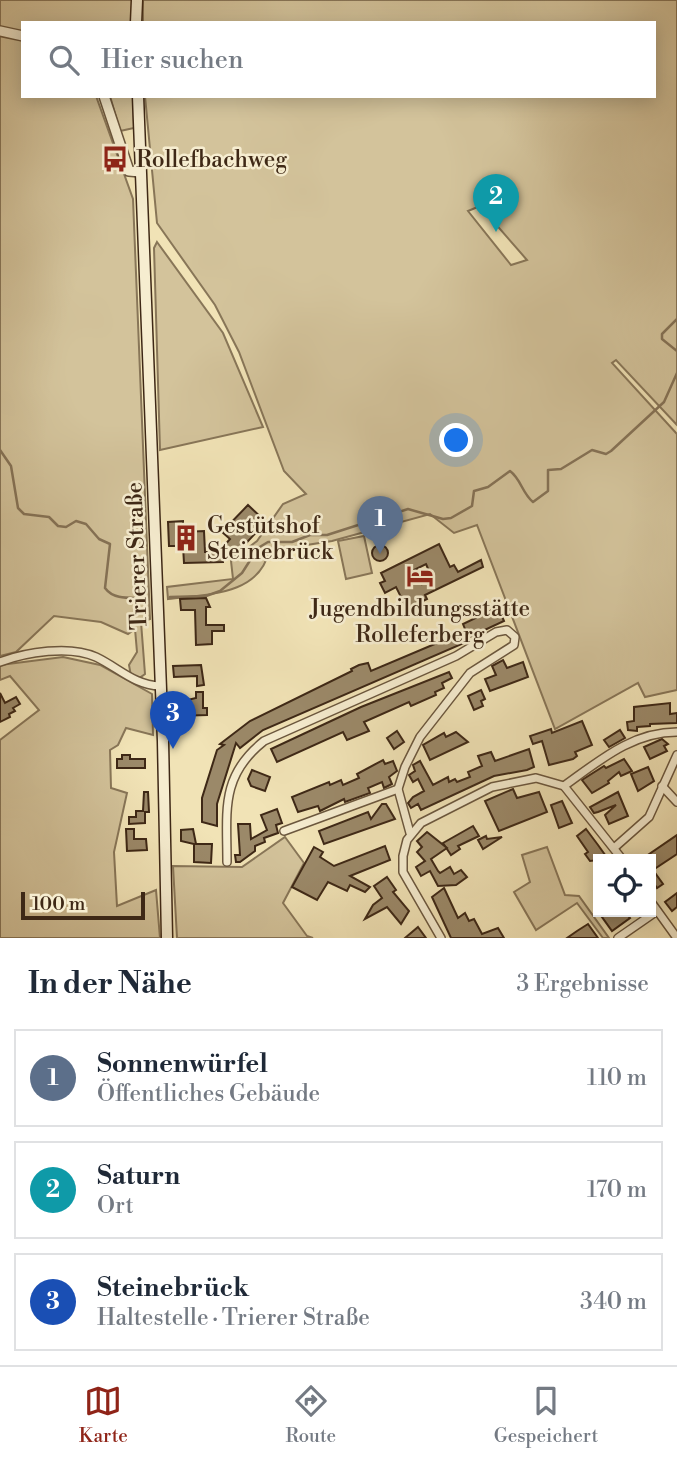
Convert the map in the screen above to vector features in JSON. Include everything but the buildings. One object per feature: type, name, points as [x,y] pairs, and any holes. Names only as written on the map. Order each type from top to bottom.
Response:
[{"type":"main road","points":[[136,21],[137,0]]},
{"type":"main road","name":"Trierer Straße","points":[[138,98],[167,938]]},
{"type":"street","points":[[0,31],[21,36]]},
{"type":"street","points":[[105,98],[129,171],[140,172]]},
{"type":"street","points":[[227,862],[228,798],[236,768],[245,756],[264,741],[456,656],[496,632],[511,633],[514,645],[470,673],[439,709],[405,767],[398,789],[410,833]]},
{"type":"street","points":[[0,662],[63,651],[79,652],[96,657],[135,681],[160,686]]},
{"type":"street","points":[[564,786],[624,744],[659,732],[677,732]]},
{"type":"street","points":[[614,848],[649,817],[677,755]]},
{"type":"street","points":[[441,938],[403,872],[403,856],[410,833],[421,823],[492,787],[536,778],[564,786],[618,854]]},
{"type":"street","points":[[662,786],[677,802]]},
{"type":"street","points":[[284,831],[398,789]]},
{"type":"street","points":[[618,938],[657,911],[677,938]]},
{"type":"shaded area","points":[[0,0],[132,0],[132,21],[21,21],[21,98],[97,98],[133,199],[150,619],[141,622],[145,674],[138,679],[131,676],[129,665],[137,652],[135,629],[128,634],[101,622],[54,616],[16,652],[0,656]]},
{"type":"shaded area","points":[[143,0],[677,0],[677,425],[616,360],[612,363],[677,434],[677,690],[645,697],[638,683],[555,729],[477,525],[454,533],[430,514],[332,541],[269,551],[263,566],[243,585],[214,593],[168,599],[167,587],[233,579],[231,561],[257,541],[283,504],[306,494],[284,471],[239,352],[215,305],[157,223],[145,98],[656,98],[656,21],[143,21]],"holes":[[[480,206],[527,260],[511,265],[468,211]]]},
{"type":"shaded area","points":[[111,98],[133,98],[134,128],[120,131]]},
{"type":"shaded area","points":[[157,242],[223,333],[263,427],[160,450],[154,248]]},
{"type":"shaded area","points":[[364,536],[372,573],[346,579],[338,541]]},
{"type":"shaded area","points":[[63,657],[100,665],[152,694],[153,735],[126,728],[118,745],[110,750],[111,788],[127,793],[114,852],[117,906],[156,890],[160,938],[0,938],[0,740],[39,710],[10,676],[0,680],[0,665]]},
{"type":"shaded area","points":[[285,837],[304,863],[283,903],[307,936],[313,938],[177,938],[173,866],[242,867]]},
{"type":"shaded area","points":[[547,847],[565,895],[579,896],[609,938],[603,938],[577,903],[536,930],[514,892],[530,882],[522,855]]},
{"type":"waterway","points":[[677,319],[662,334],[662,339],[677,351]]},
{"type":"waterway","points":[[170,597],[206,596],[220,591],[242,573],[258,548],[268,542],[292,542],[310,535],[327,535],[408,509],[443,519],[451,518],[472,506],[474,491],[488,487],[510,471],[533,502],[548,491],[548,470],[561,469],[592,450],[606,454],[611,451],[664,402],[677,373]]},
{"type":"waterway","points":[[0,450],[11,466],[18,508],[24,514],[49,517],[58,526],[66,527],[76,521],[86,524],[99,539],[110,544],[105,588],[116,596],[139,598]]},
{"type":"place","name":"Rollefbachweg","points":[[115,159]]},
{"type":"place","name":"Saturn","points":[[496,232]]},
{"type":"place","name":"Gestütshof Steinebrück","points":[[186,538]]},
{"type":"place","name":"Sonnenwürfel","points":[[380,554]]},
{"type":"place","name":"Jugendbildungsstätte Rolleferberg","points":[[420,576]]},
{"type":"place","name":"Steinebrück","points":[[173,749]]}]
